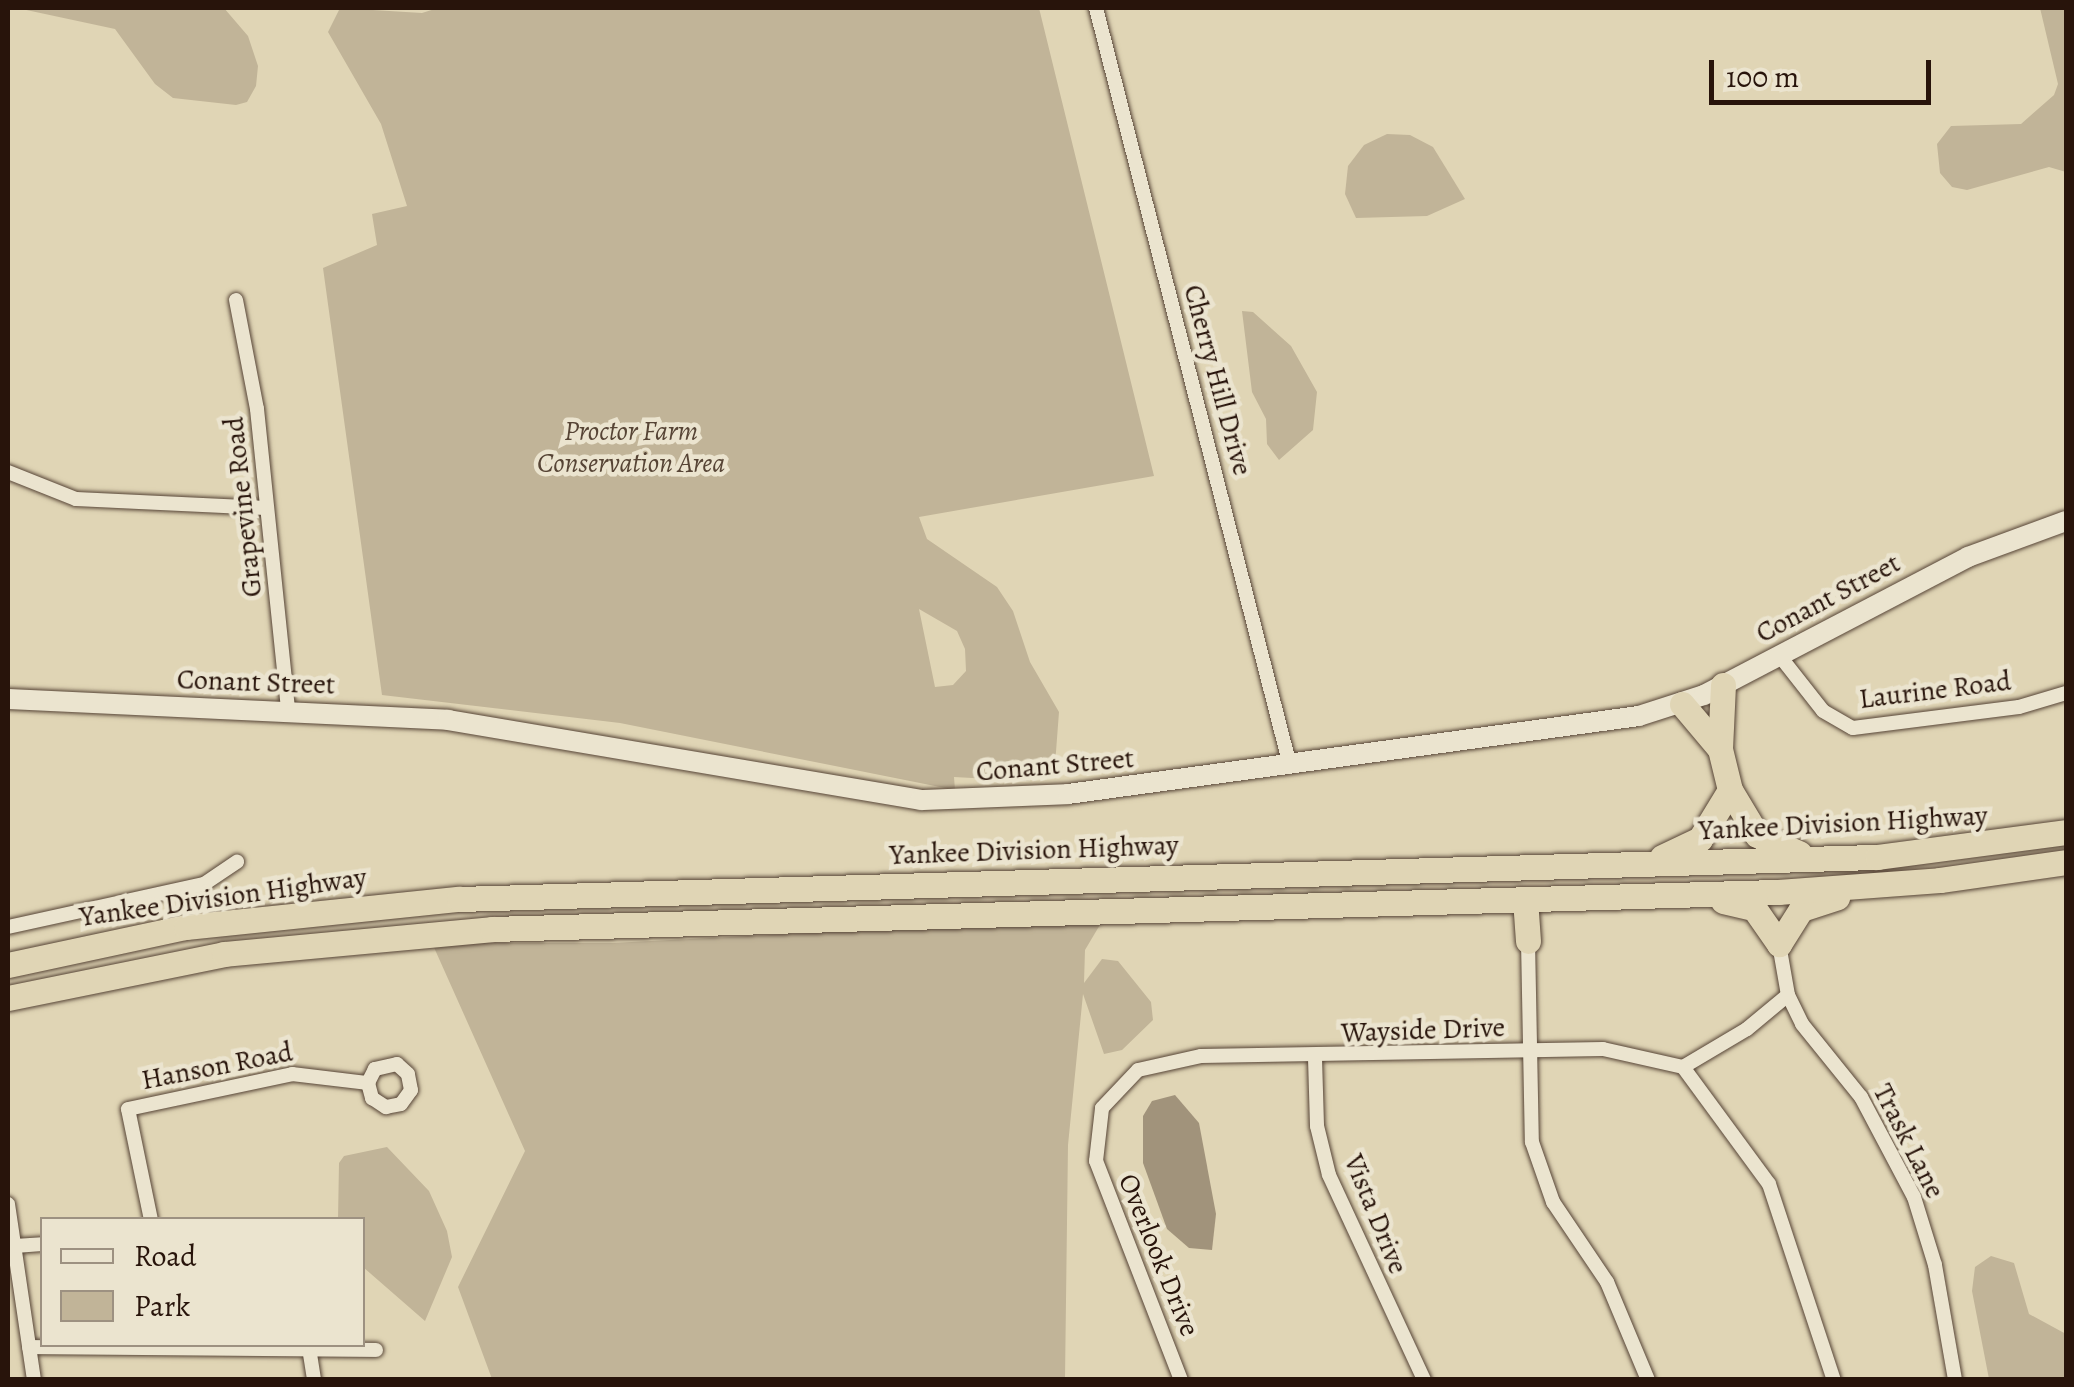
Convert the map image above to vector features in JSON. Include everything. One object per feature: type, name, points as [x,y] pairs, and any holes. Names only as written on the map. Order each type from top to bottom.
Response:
[{"type":"highway","points":[[1723,685],[1720,749],[1730,790],[1757,835],[1827,859]]},
{"type":"highway","points":[[1682,704],[1720,749]]},
{"type":"highway","points":[[1642,863],[1700,838],[1730,790]]},
{"type":"highway","name":"Yankee Division Highway","points":[[8,965],[186,927],[459,899],[1827,859],[1936,853],[2066,832]]},
{"type":"highway","name":"Yankee Division Highway","points":[[8,998],[224,954],[492,929],[1679,894],[1884,885],[2066,862]]},
{"type":"highway","points":[[1679,894],[1754,908],[1780,944],[1802,909],[1884,885]]},
{"type":"highway","points":[[1525,899],[1528,942]]},
{"type":"main road","name":"Conant Street","points":[[8,699],[448,720],[921,800],[1068,794],[1591,726],[1682,704],[1943,569],[2066,521]]},
{"type":"street","name":"Cherry Hill Drive","points":[[1096,8],[1290,766]]},
{"type":"street","name":"Grapevine Road","points":[[236,300],[248,340],[288,711]]},
{"type":"street","points":[[8,472],[76,499],[266,508]]},
{"type":"street","name":"Laurine Road","points":[[1779,655],[1823,711],[1854,728],[1982,713],[2066,692]]},
{"type":"street","name":"Yankee Division Highway","points":[[8,926],[204,884],[236,862]]},
{"type":"street","points":[[1528,942],[1534,1052],[1532,1142],[1564,1226],[1608,1282],[1648,1380]]},
{"type":"street","name":"Trask Lane","points":[[1780,944],[1788,995],[1802,1024],[1861,1097],[1908,1184],[1935,1265],[1955,1380]]},
{"type":"street","points":[[1788,995],[1746,1030],[1683,1067],[1769,1184],[1834,1380]]},
{"type":"street","name":"Wayside Drive","points":[[1162,1060],[1629,1051],[1683,1067]]},
{"type":"street","name":"Vista Drive","points":[[1315,1058],[1318,1126],[1329,1175],[1424,1380]]},
{"type":"street","name":"Overlook Drive","points":[[1162,1060],[1138,1070],[1102,1108],[1096,1161],[1181,1380]]},
{"type":"street","name":"Hanson Road","points":[[150,1217],[128,1109],[292,1074],[368,1083]]},
{"type":"street","points":[[8,1204],[34,1380]]},
{"type":"street","points":[[14,1246],[40,1244]]},
{"type":"street","points":[[8,1330],[40,1340]]},
{"type":"street","points":[[178,1347],[310,1354],[376,1350]]},
{"type":"street","points":[[310,1354],[314,1380]]},
{"type":"green space","points":[[17,8],[224,8],[248,36],[258,66],[256,86],[247,102],[236,105],[173,98],[155,84],[115,29]]},
{"type":"green space","name":"Proctor Farm Conservation Area","points":[[340,8],[422,13],[438,8],[1039,8],[1154,476],[919,517],[927,539],[997,587],[1013,611],[1030,662],[1059,712],[1055,765],[1028,781],[954,777],[955,790],[620,723],[382,695],[323,268],[377,245],[372,214],[407,206],[381,124],[328,32]],"holes":[[[919,609],[957,631],[965,649],[966,671],[953,685],[935,687]]]},
{"type":"green space","points":[[2040,8],[2066,8],[2066,172],[2049,167],[1967,190],[1952,187],[1940,173],[1937,144],[1951,126],[2021,124],[2054,95],[2058,84]]},
{"type":"green space","points":[[1387,134],[1410,135],[1433,147],[1465,199],[1427,216],[1356,218],[1345,194],[1348,166],[1364,145]]},
{"type":"green space","points":[[1242,311],[1253,312],[1291,346],[1317,392],[1313,430],[1279,460],[1267,444],[1266,419],[1252,392]]},
{"type":"green space","points":[[1104,918],[1085,950],[1084,983],[1102,959],[1118,961],[1151,1002],[1153,1020],[1122,1050],[1104,1054],[1083,994],[1068,1145],[1065,1379],[492,1379],[458,1287],[525,1151],[432,943],[612,943]]},
{"type":"green space","points":[[387,1147],[429,1191],[447,1231],[452,1257],[425,1321],[365,1269],[365,1217],[338,1217],[339,1163],[344,1156]]},
{"type":"green space","points":[[1991,1256],[2014,1263],[2029,1314],[2066,1334],[2066,1379],[1989,1379],[1972,1291],[1975,1267]]},
{"type":"shaded area","points":[[1175,1095],[1199,1123],[1216,1214],[1212,1250],[1189,1248],[1167,1229],[1143,1163],[1143,1116],[1152,1101]]}]
